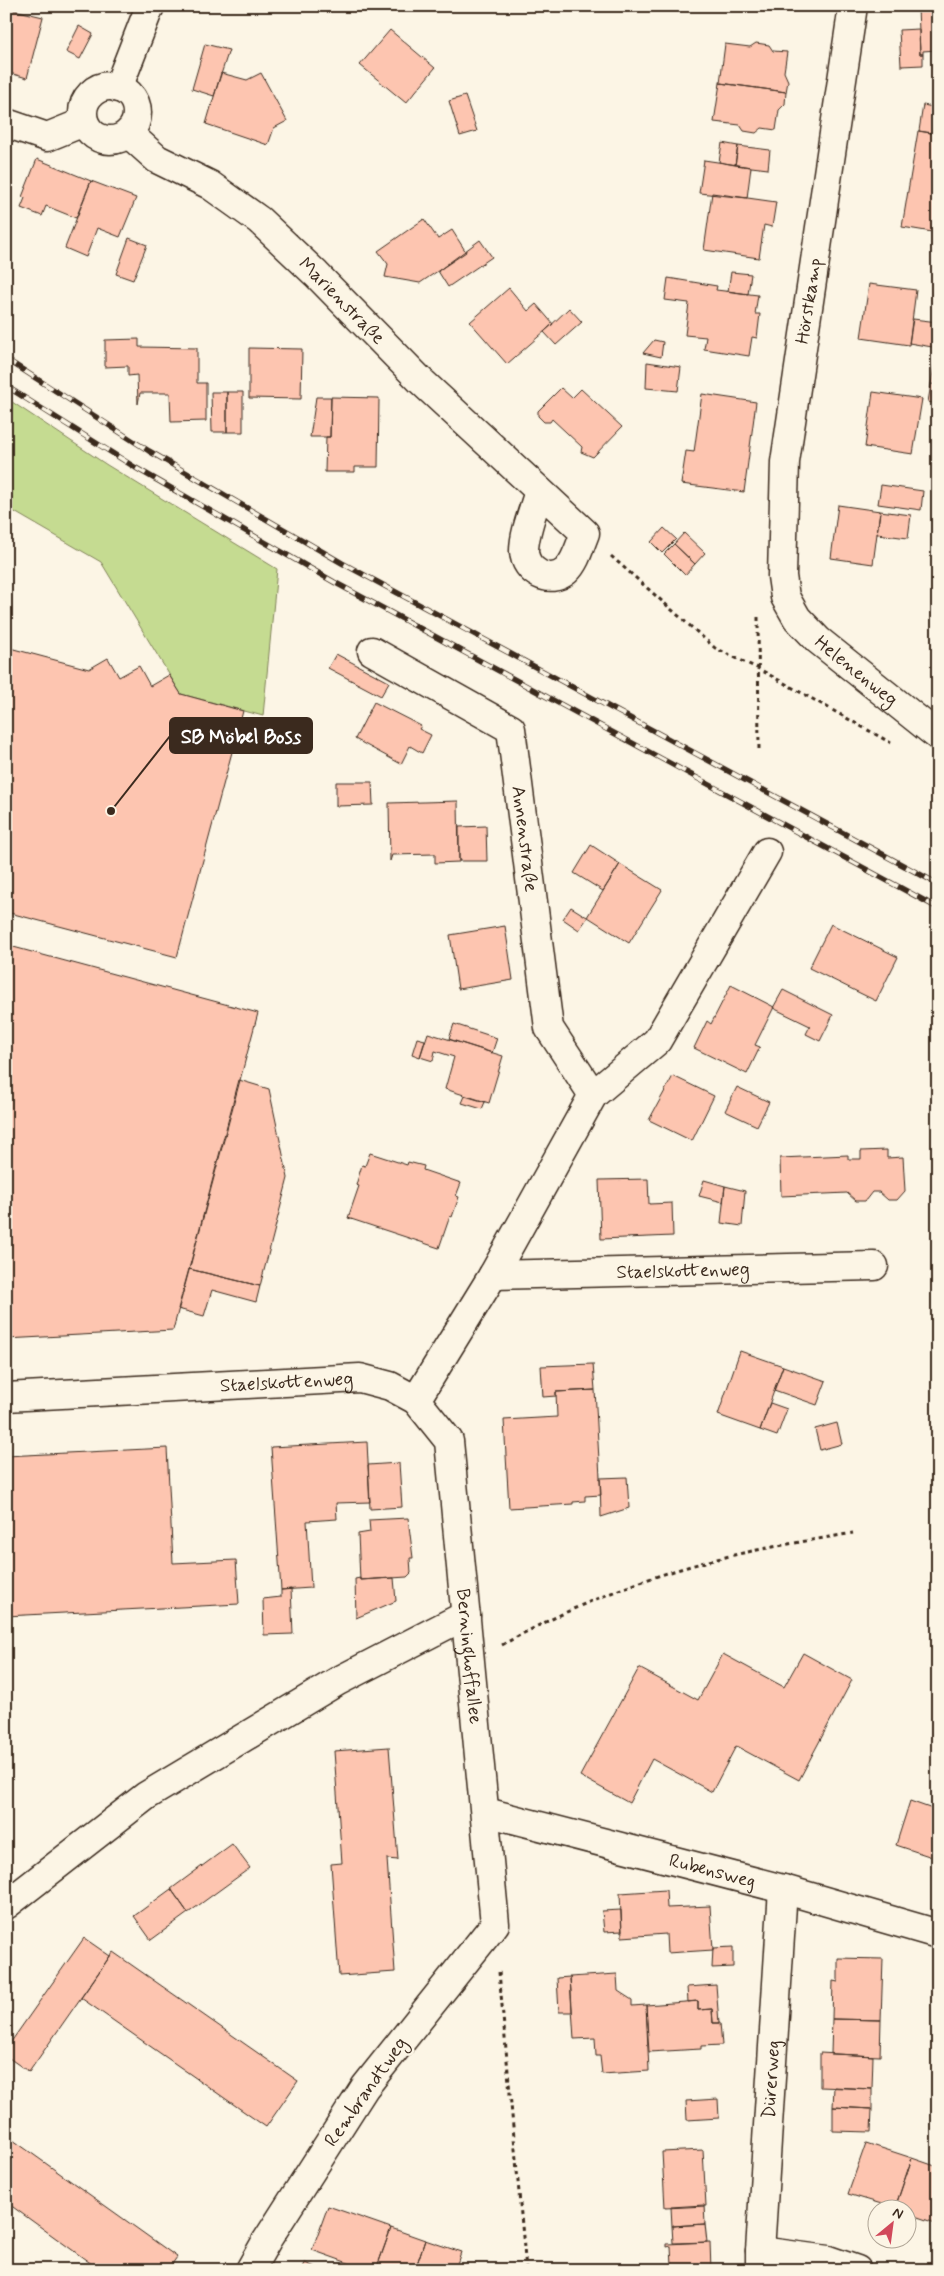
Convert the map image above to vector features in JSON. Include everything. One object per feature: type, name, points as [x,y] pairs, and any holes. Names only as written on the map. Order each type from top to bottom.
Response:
[{"type":"street","points":[[118,88],[150,6]]},
{"type":"street","name":"Hörstkamp","points":[[785,597],[782,576],[785,462],[853,6]]},
{"type":"street","points":[[110,86],[118,88],[127,92],[136,108],[134,126],[128,133],[111,141],[94,136],[84,122],[84,105],[94,91],[110,86]]},
{"type":"street","points":[[6,122],[47,137],[84,122]]},
{"type":"street","name":"Marienstraße","points":[[128,133],[157,159],[210,185],[233,199],[259,220],[316,274],[421,381],[585,533]]},
{"type":"street","points":[[539,491],[525,544],[526,560],[530,567],[543,576],[560,575],[572,564],[585,533]]},
{"type":"street","name":"Helenenweg","points":[[785,597],[797,618],[818,640],[938,736]]},
{"type":"street","name":"Annenstraße","points":[[372,651],[511,730],[549,1028],[593,1095]]},
{"type":"street","points":[[416,1400],[493,1275],[593,1095],[657,1041],[767,852]]},
{"type":"street","name":"Staelskottenweg","points":[[493,1275],[874,1266]]},
{"type":"street","name":"Staelskottenweg","points":[[6,1397],[360,1378],[390,1386],[416,1400]]},
{"type":"street","name":"Berninghoffallee","points":[[416,1400],[449,1441],[486,1812],[495,1924]]},
{"type":"street","points":[[6,1905],[146,1796],[338,1681],[466,1614]]},
{"type":"street","name":"Rubensweg","points":[[486,1812],[783,1889],[938,1934]]},
{"type":"street","name":"Dürerweg","points":[[760,2260],[783,1889]]},
{"type":"street","name":"Rembrandtweg","points":[[250,2270],[266,2240],[365,2087],[495,1924]]},
{"type":"street","points":[[760,2260],[828,2260],[857,2270]]},
{"type":"path","points":[[585,533],[715,648],[759,669],[896,746]]},
{"type":"path","points":[[759,669],[759,753]]},
{"type":"path","points":[[471,1663],[546,1620],[651,1578],[734,1555],[853,1533]]},
{"type":"path","points":[[495,1924],[526,2270]]},
{"type":"green space","points":[[6,398],[107,465],[277,569],[263,716],[181,694],[101,562],[6,507]]},
{"type":"building","points":[[6,8],[43,17],[27,78],[6,72]]},
{"type":"building","points":[[918,8],[938,8],[938,53],[937,50],[923,51],[923,54],[920,54]]},
{"type":"building","points":[[79,26],[93,34],[80,59],[66,52]]},
{"type":"building","points":[[919,29],[920,54],[923,54],[923,65],[901,66],[899,30]]},
{"type":"building","points":[[390,30],[435,68],[406,103],[360,65]]},
{"type":"building","points":[[756,43],[769,45],[773,51],[787,52],[784,72],[788,81],[786,92],[720,83],[725,44],[750,47]]},
{"type":"building","points":[[205,44],[229,50],[214,96],[192,89]]},
{"type":"building","points":[[221,73],[247,80],[261,73],[287,121],[274,128],[268,145],[206,124]]},
{"type":"building","points":[[720,83],[786,92],[785,104],[779,110],[776,130],[762,128],[756,133],[744,131],[740,125],[714,122]]},
{"type":"building","points":[[465,96],[477,131],[460,136],[449,101]]},
{"type":"building","points":[[923,105],[938,108],[938,134],[919,131]]},
{"type":"building","points":[[918,131],[938,134],[938,233],[902,227]]},
{"type":"building","points":[[722,143],[738,146],[735,165],[719,162]]},
{"type":"building","points":[[738,146],[770,150],[768,169],[735,165]]},
{"type":"building","points":[[37,159],[91,181],[76,218],[46,206],[42,216],[21,208],[25,198],[22,197]]},
{"type":"building","points":[[704,160],[751,167],[747,198],[699,193]]},
{"type":"building","points":[[91,181],[136,198],[120,237],[97,228],[86,257],[65,248]]},
{"type":"building","points":[[712,193],[776,202],[772,227],[764,225],[759,258],[704,250]]},
{"type":"building","points":[[424,219],[438,239],[452,230],[466,252],[420,283],[385,277],[388,264],[378,251]]},
{"type":"building","points":[[129,238],[147,245],[133,280],[116,274]]},
{"type":"building","points":[[480,240],[492,257],[448,287],[438,271]]},
{"type":"building","points":[[731,272],[751,274],[748,294],[728,291]]},
{"type":"building","points":[[668,278],[717,286],[716,290],[758,295],[755,314],[760,314],[757,338],[752,337],[749,356],[704,349],[706,337],[685,335],[689,303],[665,300]]},
{"type":"building","points":[[869,284],[916,290],[909,345],[861,338]]},
{"type":"building","points":[[509,288],[528,311],[536,304],[553,324],[507,364],[470,322]]},
{"type":"building","points":[[569,308],[582,322],[556,345],[544,332]]},
{"type":"building","points":[[913,319],[938,322],[938,348],[909,343]]},
{"type":"building","points":[[139,339],[139,347],[197,348],[197,383],[206,383],[206,421],[171,422],[170,393],[140,393],[138,404],[137,375],[128,376],[128,366],[105,367],[105,340]]},
{"type":"building","points":[[654,340],[663,342],[661,357],[643,353]]},
{"type":"building","points":[[249,348],[302,349],[301,399],[249,398]]},
{"type":"building","points":[[938,348],[938,385],[931,384]]},
{"type":"building","points":[[647,362],[681,367],[678,391],[646,388]]},
{"type":"building","points":[[931,384],[938,385],[938,404],[928,402]]},
{"type":"building","points":[[561,388],[572,398],[581,389],[622,427],[593,457],[581,452],[582,447],[552,419],[550,422],[544,422],[538,416],[538,411]]},
{"type":"building","points":[[211,392],[227,392],[227,432],[212,432]]},
{"type":"building","points":[[227,392],[243,392],[243,432],[227,432]]},
{"type":"building","points":[[873,392],[922,399],[913,454],[865,447]]},
{"type":"building","points":[[702,394],[756,402],[744,492],[681,484],[686,451],[694,452]]},
{"type":"building","points":[[316,397],[331,397],[330,437],[310,437]]},
{"type":"building","points":[[331,397],[379,398],[378,467],[355,467],[355,472],[325,472],[326,437],[330,437]]},
{"type":"building","points":[[881,485],[923,491],[921,510],[878,504]]},
{"type":"building","points":[[838,505],[880,511],[873,564],[831,558]]},
{"type":"building","points":[[880,511],[911,515],[908,538],[877,534]]},
{"type":"building","points":[[664,528],[676,539],[662,553],[651,542]]},
{"type":"building","points":[[684,533],[705,553],[695,564],[674,544]]},
{"type":"building","points":[[674,544],[695,564],[685,575],[664,554]]},
{"type":"building","points":[[6,647],[89,669],[108,658],[119,677],[139,666],[150,686],[169,675],[181,694],[243,711],[177,957],[6,912]]},
{"type":"building","points":[[336,654],[389,682],[381,696],[328,668]]},
{"type":"building","points":[[374,702],[421,726],[419,729],[431,735],[422,753],[410,746],[401,764],[355,739]]},
{"type":"building","points":[[336,782],[372,782],[373,805],[336,806]]},
{"type":"building","points":[[458,801],[459,862],[435,863],[435,854],[392,855],[390,861],[389,803]]},
{"type":"building","points":[[486,826],[487,861],[459,861],[459,827]]},
{"type":"building","points":[[591,845],[620,864],[603,891],[574,873]]},
{"type":"building","points":[[620,864],[662,890],[629,943],[588,917],[579,930],[563,919],[571,907],[587,917]]},
{"type":"building","points":[[831,924],[898,957],[876,1001],[809,968]]},
{"type":"building","points":[[505,926],[513,980],[458,989],[450,935]]},
{"type":"building","points":[[6,945],[258,1013],[173,1330],[6,1339]]},
{"type":"building","points":[[731,985],[774,1007],[755,1045],[760,1047],[747,1074],[694,1048],[707,1021],[711,1024]]},
{"type":"building","points":[[783,990],[833,1015],[820,1041],[806,1034],[810,1026],[773,1008]]},
{"type":"building","points":[[454,1024],[497,1038],[492,1053],[449,1039]]},
{"type":"building","points":[[428,1033],[503,1056],[489,1103],[445,1089],[454,1057],[435,1051],[433,1061],[420,1057]]},
{"type":"building","points":[[417,1038],[425,1040],[420,1057],[412,1054]]},
{"type":"building","points":[[673,1076],[714,1096],[692,1141],[649,1120]]},
{"type":"building","points":[[239,1080],[269,1089],[288,1178],[260,1286],[189,1269]]},
{"type":"building","points":[[737,1087],[769,1102],[757,1126],[725,1111]]},
{"type":"building","points":[[465,1096],[485,1102],[482,1109],[462,1103]]},
{"type":"building","points":[[887,1150],[887,1158],[903,1157],[905,1191],[897,1200],[888,1200],[879,1192],[872,1192],[865,1201],[856,1201],[847,1193],[781,1196],[780,1158],[848,1155],[848,1159],[861,1159],[861,1151]]},
{"type":"building","points":[[370,1153],[407,1165],[408,1162],[424,1166],[423,1170],[461,1183],[456,1196],[459,1197],[439,1248],[348,1218],[359,1186],[356,1185],[362,1165],[365,1166]]},
{"type":"building","points":[[648,1179],[649,1204],[672,1203],[673,1236],[601,1239],[599,1180]]},
{"type":"building","points":[[704,1180],[725,1186],[723,1202],[699,1196]]},
{"type":"building","points":[[725,1186],[745,1191],[742,1226],[721,1223]]},
{"type":"building","points":[[189,1269],[260,1286],[256,1302],[212,1290],[204,1316],[178,1309]]},
{"type":"building","points":[[740,1351],[783,1366],[760,1430],[718,1415]]},
{"type":"building","points":[[593,1364],[595,1390],[556,1392],[556,1396],[543,1397],[541,1366]]},
{"type":"building","points":[[783,1366],[826,1381],[817,1405],[774,1390]]},
{"type":"building","points":[[595,1390],[601,1495],[585,1496],[585,1501],[573,1502],[573,1504],[509,1508],[504,1420],[557,1417],[556,1392]]},
{"type":"building","points":[[770,1403],[787,1409],[777,1436],[760,1430]]},
{"type":"building","points":[[837,1423],[842,1444],[820,1450],[815,1429]]},
{"type":"building","points":[[367,1442],[370,1502],[336,1503],[337,1519],[307,1521],[311,1588],[281,1590],[271,1447]]},
{"type":"building","points":[[167,1448],[173,1563],[236,1560],[239,1604],[6,1616],[6,1456]]},
{"type":"building","points":[[399,1463],[402,1507],[370,1509],[368,1465]]},
{"type":"building","points":[[627,1477],[629,1508],[601,1517],[600,1478]]},
{"type":"building","points":[[408,1518],[413,1558],[410,1558],[411,1573],[407,1577],[360,1580],[358,1534],[370,1532],[369,1520]]},
{"type":"building","points":[[360,1578],[360,1580],[394,1578],[396,1601],[356,1618],[355,1579]]},
{"type":"building","points":[[291,1589],[293,1634],[264,1635],[263,1599],[281,1597],[281,1590]]},
{"type":"building","points":[[803,1653],[852,1680],[799,1780],[736,1746],[712,1792],[652,1759],[629,1803],[580,1776],[639,1668],[698,1700],[723,1654],[784,1687]]},
{"type":"building","points":[[389,1747],[398,1860],[387,1859],[395,1972],[339,1976],[331,1864],[342,1863],[334,1751]]},
{"type":"building","points":[[910,1801],[938,1811],[938,1859],[896,1845]]},
{"type":"building","points":[[232,1844],[250,1868],[188,1913],[171,1889]]},
{"type":"building","points":[[171,1889],[188,1913],[151,1940],[134,1916]]},
{"type":"building","points":[[666,1890],[667,1908],[710,1906],[713,1950],[667,1953],[666,1934],[622,1937],[620,1893]]},
{"type":"building","points":[[621,1910],[622,1931],[604,1932],[602,1911]]},
{"type":"building","points":[[84,1938],[110,1956],[29,2072],[6,2056],[6,2049]]},
{"type":"building","points":[[733,1947],[733,1967],[712,1968],[713,1948]]},
{"type":"building","points":[[113,1952],[298,2081],[266,2127],[81,1998]]},
{"type":"building","points":[[838,1958],[883,1959],[881,2020],[832,2019],[833,1981],[838,1982]]},
{"type":"building","points":[[617,1974],[618,1991],[632,2000],[632,2006],[646,2005],[649,2071],[602,2074],[600,2056],[596,2056],[595,2038],[574,2039],[570,1977]]},
{"type":"building","points":[[570,1977],[572,2012],[559,2012],[557,1978]]},
{"type":"building","points":[[716,1985],[719,2023],[713,2023],[712,2009],[698,2010],[698,2001],[688,2002],[687,1987]]},
{"type":"building","points":[[698,2001],[698,2010],[712,2009],[713,2023],[720,2023],[722,2045],[701,2046],[701,2049],[649,2052],[646,2005]]},
{"type":"building","points":[[832,2019],[881,2020],[880,2056],[831,2054]]},
{"type":"building","points":[[820,2053],[873,2056],[872,2089],[820,2087]]},
{"type":"building","points":[[834,2087],[872,2089],[872,2109],[833,2107]]},
{"type":"building","points":[[718,2099],[719,2118],[687,2120],[686,2101]]},
{"type":"building","points":[[833,2107],[872,2109],[871,2132],[833,2131]]},
{"type":"building","points":[[6,2135],[177,2257],[168,2270],[100,2270],[6,2202]]},
{"type":"building","points":[[866,2143],[912,2158],[898,2198],[866,2199],[848,2194]]},
{"type":"building","points":[[703,2150],[706,2206],[665,2208],[662,2152]]},
{"type":"building","points":[[912,2158],[938,2167],[938,2224],[916,2216],[916,2198],[898,2198]]},
{"type":"building","points":[[704,2205],[705,2224],[672,2226],[671,2207]]},
{"type":"building","points":[[328,2206],[391,2228],[376,2270],[368,2270],[312,2250]]},
{"type":"building","points":[[705,2224],[707,2242],[673,2243],[672,2226]]},
{"type":"building","points":[[391,2228],[425,2240],[415,2270],[376,2270]]},
{"type":"building","points":[[425,2240],[461,2252],[455,2270],[415,2270]]},
{"type":"building","points":[[710,2242],[711,2270],[669,2270],[668,2265],[672,2265],[671,2246],[667,2247],[667,2244]]},
{"type":"building","points":[[305,2263],[323,2270],[302,2270]]},
{"type":"railway","points":[[6,359],[149,451],[342,563],[938,884]]},
{"type":"railway","points":[[6,386],[136,468],[334,582],[938,908]]},
{"type":"place","name":"SB Möbel Boss","points":[[111,811]]}]
